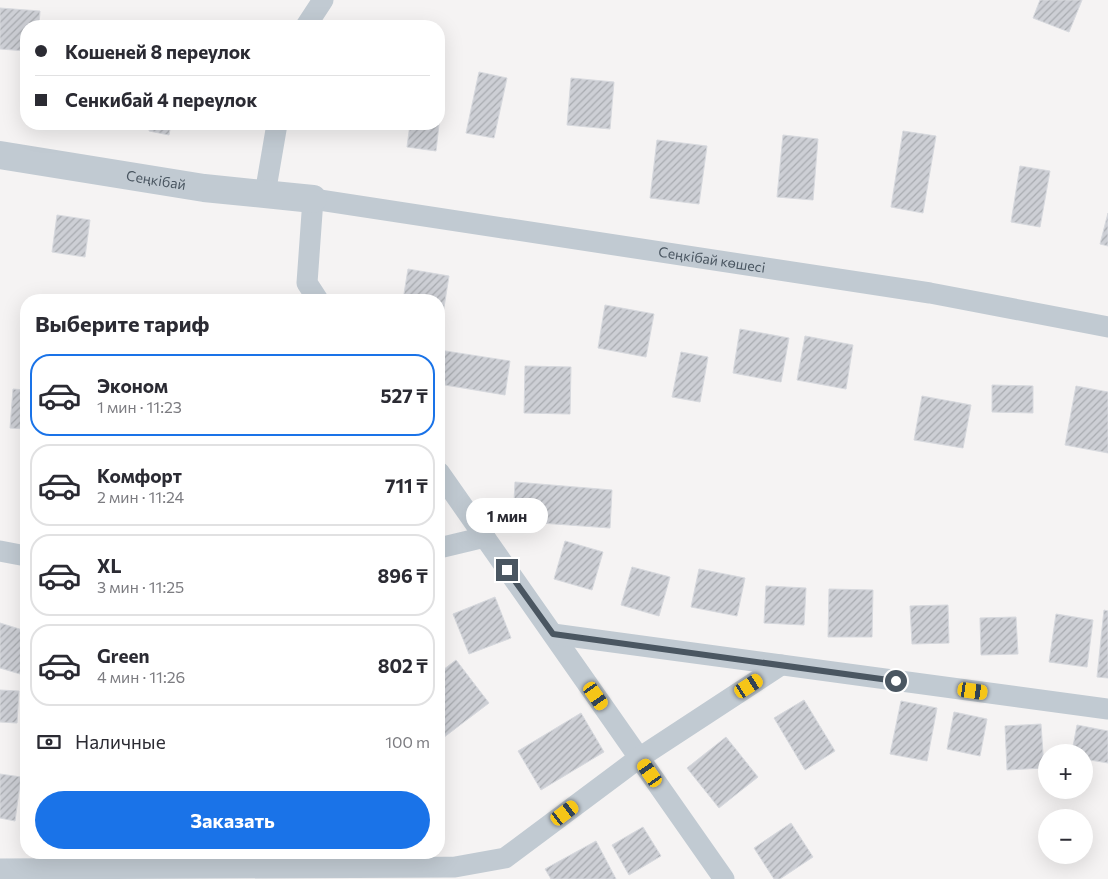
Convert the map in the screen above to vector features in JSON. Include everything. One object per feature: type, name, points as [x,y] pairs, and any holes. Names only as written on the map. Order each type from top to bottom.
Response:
[{"type":"street","points":[[310,20],[323,0]]},
{"type":"street","points":[[265,194],[275,130]]},
{"type":"street","name":"Сеңкібай","points":[[0,156],[204,188],[312,199]]},
{"type":"street","points":[[312,199],[307,284],[314,294]]},
{"type":"street","name":"Сеңкібай көшесі","points":[[312,199],[930,293],[1108,327]]},
{"type":"street","points":[[445,480],[724,879]]},
{"type":"street","points":[[445,547],[485,537]]},
{"type":"street","points":[[0,552],[20,555]]},
{"type":"street","points":[[553,634],[1108,709]]},
{"type":"street","points":[[0,869],[455,867],[506,858],[639,758],[781,665]]},
{"type":"building","points":[[1040,0],[1082,0],[1069,32],[1033,18]]},
{"type":"building","points":[[0,8],[40,11],[39,20],[20,20],[20,51],[0,49]]},
{"type":"building","points":[[479,72],[507,78],[494,138],[466,133]]},
{"type":"building","points":[[571,78],[614,82],[610,129],[567,125]]},
{"type":"building","points":[[149,130],[170,130],[169,135]]},
{"type":"building","points":[[409,130],[438,130],[436,151],[407,147]]},
{"type":"building","points":[[903,131],[936,136],[923,213],[891,207]]},
{"type":"building","points":[[783,135],[818,139],[813,200],[777,197]]},
{"type":"building","points":[[657,140],[707,146],[699,204],[650,198]]},
{"type":"building","points":[[1020,166],[1050,171],[1040,227],[1011,222]]},
{"type":"building","points":[[1108,213],[1108,246],[1100,244]]},
{"type":"building","points":[[57,215],[90,220],[85,257],[52,252]]},
{"type":"building","points":[[408,269],[449,276],[445,301],[445,294],[404,294]]},
{"type":"building","points":[[605,305],[654,314],[646,357],[598,348]]},
{"type":"building","points":[[740,329],[789,338],[781,382],[733,373]]},
{"type":"building","points":[[805,336],[853,345],[846,389],[797,380]]},
{"type":"building","points":[[445,351],[510,361],[505,395],[445,385]]},
{"type":"building","points":[[681,352],[708,357],[700,402],[672,397]]},
{"type":"building","points":[[525,366],[571,367],[570,414],[524,413]]},
{"type":"building","points":[[992,385],[1033,386],[1033,413],[992,412]]},
{"type":"building","points":[[1076,386],[1108,392],[1108,453],[1065,445]]},
{"type":"building","points":[[13,389],[20,390],[20,429],[10,428]]},
{"type":"building","points":[[922,396],[971,405],[963,448],[914,440]]},
{"type":"building","points":[[515,482],[612,490],[610,528],[513,521]]},
{"type":"building","points":[[565,541],[603,552],[592,590],[554,579]]},
{"type":"building","points":[[632,567],[670,577],[659,616],[621,605]]},
{"type":"building","points":[[699,569],[745,578],[737,616],[691,607]]},
{"type":"building","points":[[766,586],[806,588],[804,625],[764,623]]},
{"type":"building","points":[[829,589],[873,590],[872,637],[828,637]]},
{"type":"building","points":[[495,597],[511,638],[469,654],[453,614]]},
{"type":"building","points":[[948,605],[949,643],[912,644],[910,606]]},
{"type":"building","points":[[1104,610],[1108,611],[1108,678],[1097,677]]},
{"type":"building","points":[[1056,614],[1093,620],[1087,667],[1049,662]]},
{"type":"building","points":[[1016,617],[1018,654],[981,655],[980,618]]},
{"type":"building","points":[[0,623],[20,629],[20,674],[0,668]]},
{"type":"building","points":[[456,660],[489,703],[445,736],[445,668]]},
{"type":"building","points":[[0,690],[19,691],[17,723],[0,722]]},
{"type":"building","points":[[804,700],[835,751],[805,770],[774,718]]},
{"type":"building","points":[[901,701],[937,708],[927,761],[890,754]]},
{"type":"building","points":[[954,712],[987,719],[980,756],[947,749]]},
{"type":"building","points":[[581,713],[604,752],[541,790],[518,751]]},
{"type":"building","points":[[1041,724],[1042,744],[1038,744],[1038,768],[1007,770],[1005,726]]},
{"type":"building","points":[[1077,725],[1108,731],[1108,763],[1093,760],[1093,744],[1073,744]]},
{"type":"building","points":[[726,737],[758,777],[719,808],[687,768]]},
{"type":"building","points":[[0,774],[20,777],[15,821],[0,818]]},
{"type":"building","points":[[791,823],[813,857],[780,879],[774,879],[754,848]]},
{"type":"building","points":[[643,827],[661,856],[629,875],[612,845]]},
{"type":"building","points":[[596,841],[616,879],[551,879],[545,869]]},
{"type":"route","points":[[507,570],[553,634],[896,681]]}]
